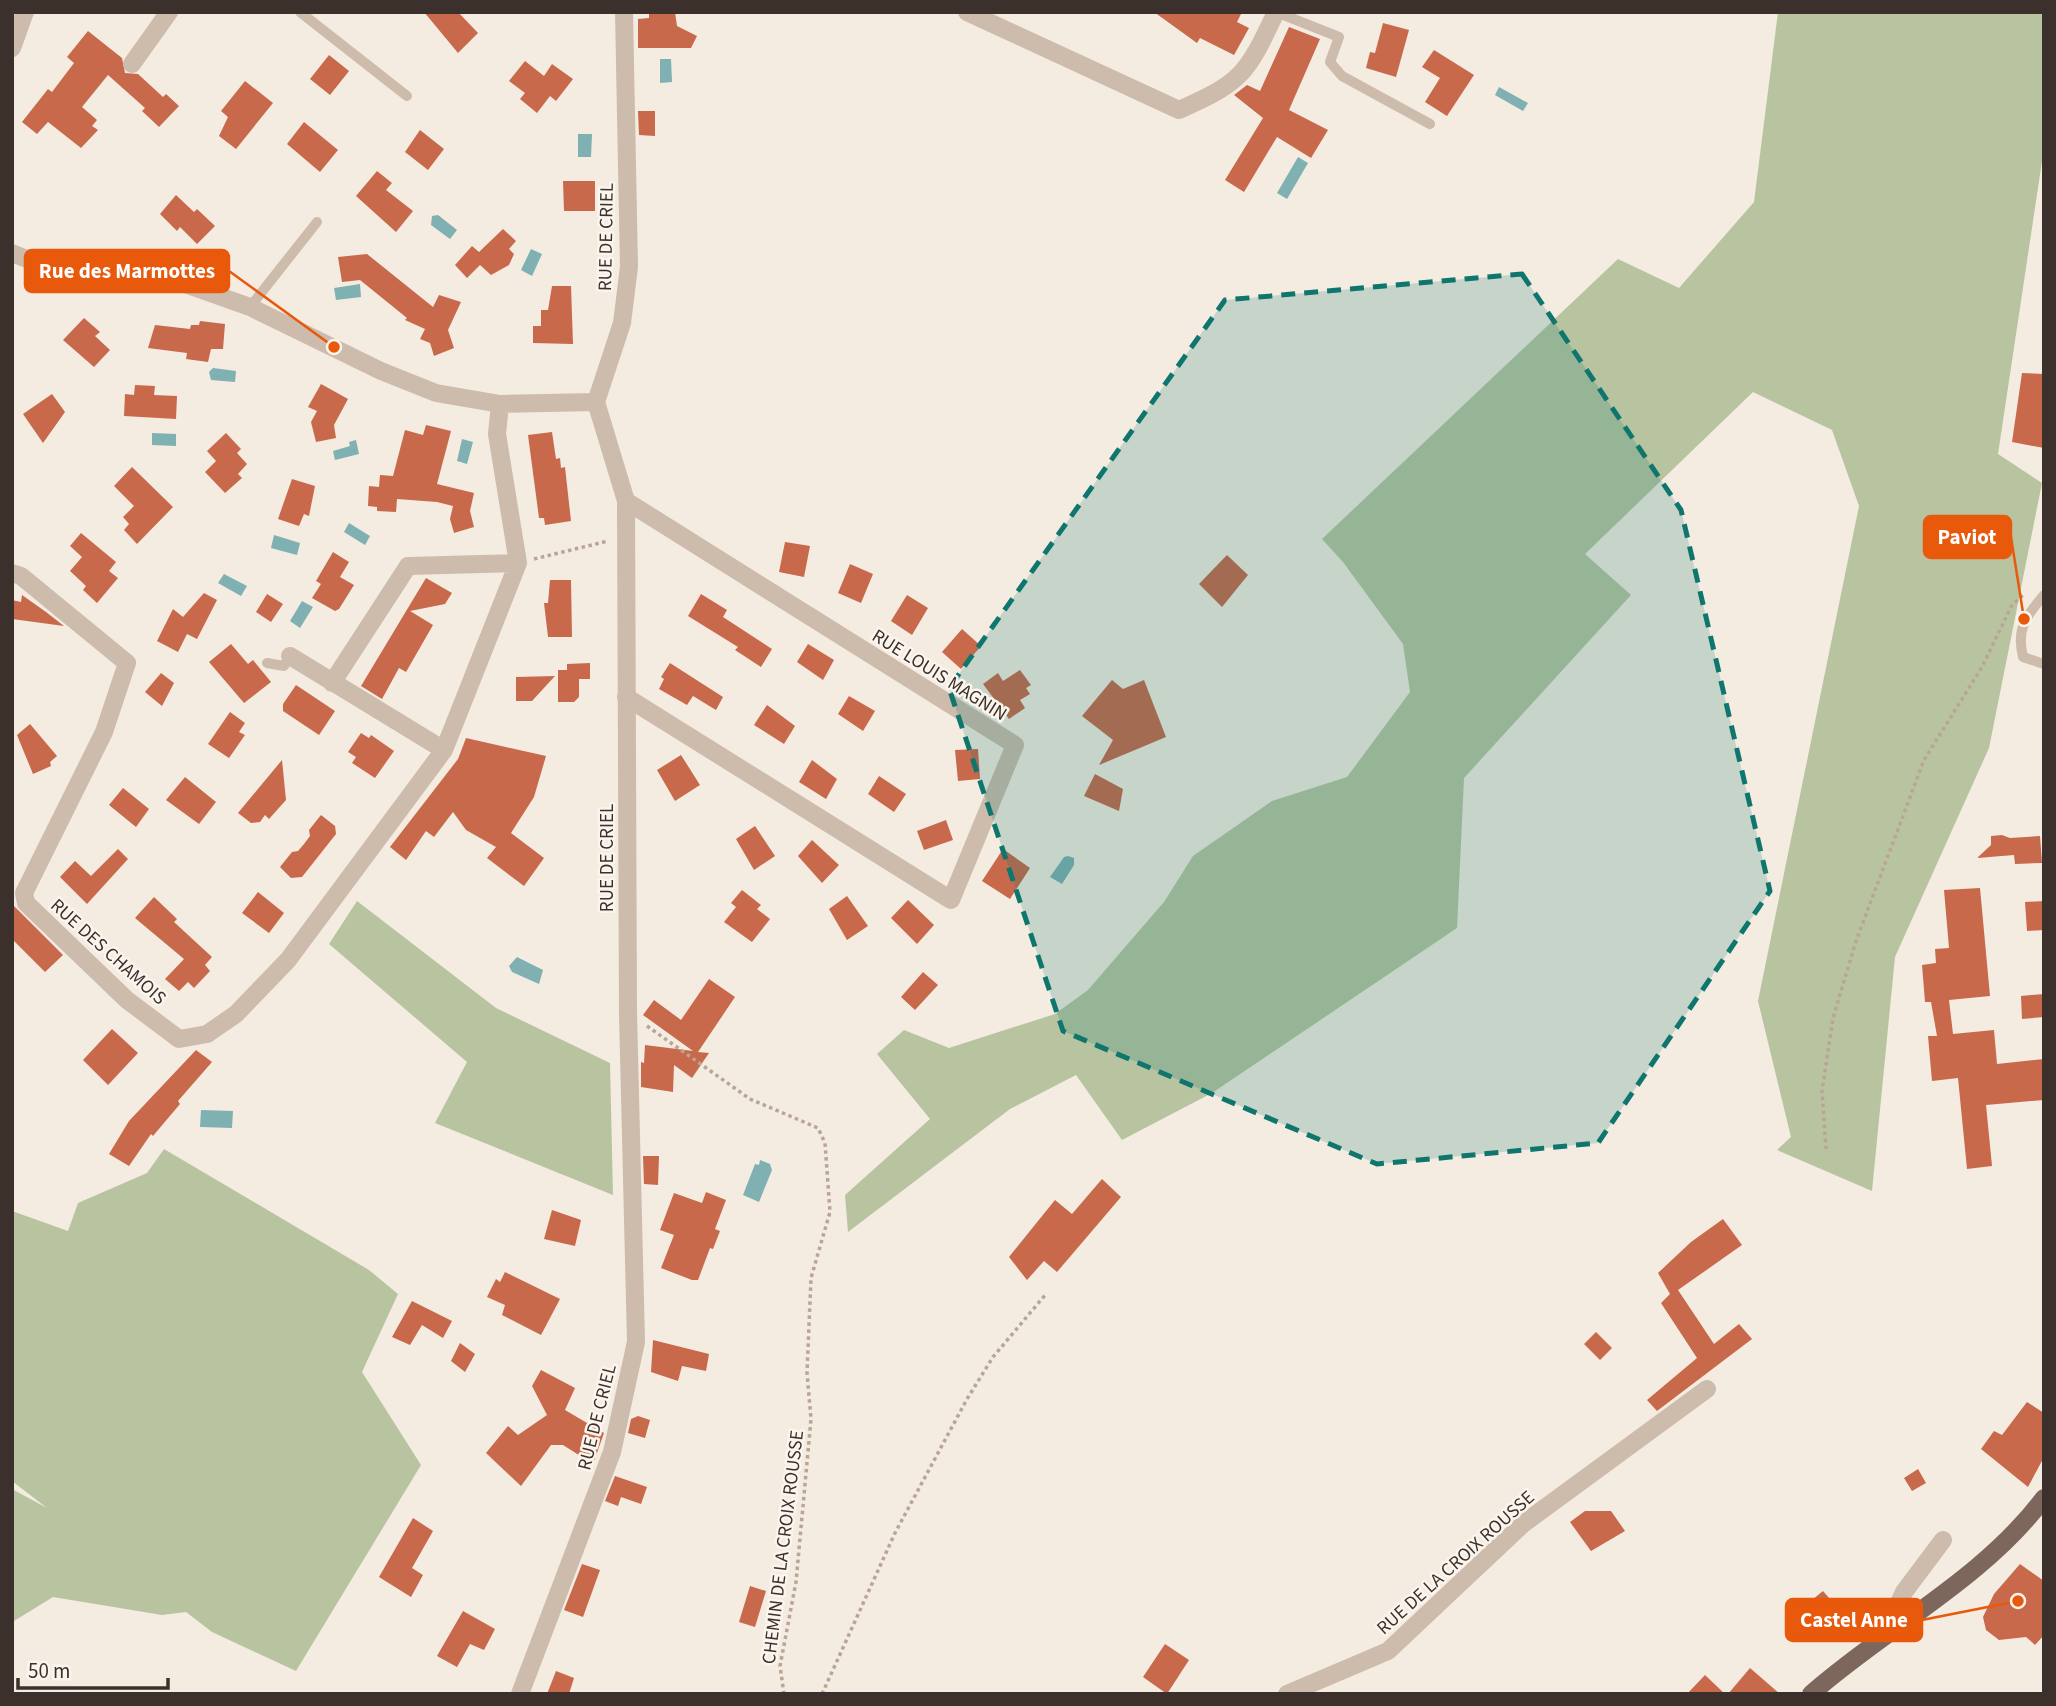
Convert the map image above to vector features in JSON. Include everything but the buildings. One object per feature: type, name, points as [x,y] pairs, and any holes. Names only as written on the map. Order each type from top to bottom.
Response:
[{"type":"main road","points":[[1811,1694],[1884,1635],[1986,1562],[2023,1526],[2044,1498]]},
{"type":"street","points":[[12,48],[25,12]]},
{"type":"street","points":[[132,64],[169,12]]},
{"type":"street","name":"RUE DE CRIEL","points":[[520,1694],[612,1451],[636,1342],[628,1013],[626,501],[596,402],[622,323],[629,267],[624,12]]},
{"type":"street","points":[[967,12],[1179,110],[1220,92],[1250,66],[1276,12]]},
{"type":"street","points":[[12,253],[39,264],[135,273],[188,285],[250,307],[381,371],[436,393],[500,404],[596,402]]},
{"type":"street","points":[[332,683],[408,566],[518,563],[497,433],[500,404]]},
{"type":"street","name":"RUE LOUIS MAGNIN","points":[[626,501],[1015,745],[951,900],[626,697]]},
{"type":"street","name":"RUE DES CHAMOIS","points":[[12,573],[21,576],[127,663],[104,733],[24,893],[26,903],[127,1000],[179,1040],[207,1034],[236,1014],[288,960],[444,750],[518,563]]},
{"type":"street","points":[[290,656],[444,750]]},
{"type":"street","name":"RUE DE LA CROIX ROUSSE","points":[[1287,1694],[1388,1651],[1523,1524],[1707,1389]]},
{"type":"street","points":[[1884,1635],[1904,1592],[1943,1540]]},
{"type":"lane","points":[[300,12],[407,96]]},
{"type":"lane","points":[[1276,12],[1339,37],[1330,62],[1342,76],[1430,124]]},
{"type":"lane","points":[[250,307],[317,222]]},
{"type":"lane","points":[[2044,595],[2024,619],[2018,637],[2023,657],[2044,664]]},
{"type":"lane","points":[[267,663],[284,666],[290,656]]},
{"type":"path","points":[[518,563],[627,536]]},
{"type":"path","points":[[1826,1149],[1822,1091],[1833,1018],[1888,851],[1924,760],[1982,667],[2011,605],[2031,588]]},
{"type":"path","name":"CHEMIN DE LA CROIX ROUSSE","points":[[628,1013],[750,1100],[818,1128],[825,1143],[830,1212],[811,1278],[807,1373],[811,1419],[796,1583],[780,1666],[784,1694]]},
{"type":"path","points":[[822,1694],[895,1533],[967,1399],[993,1357],[1046,1294]]},
{"type":"highlighted area","points":[[1522,274],[1681,510],[1770,891],[1598,1143],[1377,1164],[1063,1031],[949,688],[1225,300]]},
{"type":"green space","points":[[1778,12],[2044,12],[2044,148],[1998,454],[2042,483],[1989,748],[1895,957],[1872,1191],[1777,1150],[1791,1137],[1758,1001],[1859,506],[1832,430],[1753,392],[1585,554],[1631,595],[1464,778],[1457,928],[1212,1093],[1122,1140],[1076,1075],[1010,1109],[848,1232],[845,1195],[930,1119],[877,1054],[904,1030],[949,1048],[1055,1014],[1088,990],[1164,902],[1193,856],[1272,801],[1347,777],[1410,692],[1403,644],[1343,562],[1322,539],[1618,259],[1679,288],[1754,202]]},
{"type":"green space","points":[[357,901],[496,1008],[610,1063],[613,1195],[435,1123],[467,1062],[329,944]]},
{"type":"green space","points":[[164,1149],[369,1270],[398,1294],[362,1372],[421,1465],[296,1671],[212,1632],[186,1612],[162,1615],[53,1597],[14,1621],[12,1627],[12,1489],[47,1508],[12,1481],[12,1211],[68,1231],[78,1203],[147,1173]]},
{"type":"water","points":[[660,59],[671,59],[672,82],[660,83]]},
{"type":"water","points":[[1499,87],[1528,103],[1523,111],[1495,95]]},
{"type":"water","points":[[578,134],[592,134],[591,157],[578,157]]},
{"type":"water","points":[[1298,157],[1308,163],[1287,199],[1277,193]]},
{"type":"water","points":[[438,215],[457,230],[450,239],[431,225],[432,216]]},
{"type":"water","points":[[531,249],[542,254],[532,276],[521,270]]},
{"type":"water","points":[[360,284],[361,297],[336,300],[334,288]]},
{"type":"water","points":[[213,368],[236,371],[235,382],[211,380],[209,372]]},
{"type":"water","points":[[152,433],[176,434],[176,446],[152,445]]},
{"type":"water","points":[[462,439],[473,442],[467,464],[457,461]]},
{"type":"water","points":[[356,440],[359,454],[335,460],[333,451],[350,446],[349,442]]},
{"type":"water","points":[[349,523],[370,536],[365,545],[344,532]]},
{"type":"water","points":[[274,535],[300,543],[297,555],[271,548]]},
{"type":"water","points":[[224,574],[247,586],[241,596],[218,583]]},
{"type":"water","points":[[302,601],[313,607],[300,628],[290,621]]},
{"type":"water","points":[[1064,857],[1074,858],[1074,865],[1062,884],[1050,877]]},
{"type":"water","points":[[517,957],[543,970],[539,984],[512,972],[509,966]]},
{"type":"water","points":[[201,1110],[233,1111],[232,1128],[200,1127]]},
{"type":"water","points":[[760,1160],[770,1164],[772,1170],[759,1202],[743,1195],[755,1164],[759,1165]]},
{"type":"place","name":"Rue des Marmottes","points":[[334,347]]},
{"type":"place","name":"Paviot","points":[[2024,619]]},
{"type":"place","name":"Castel Anne","points":[[2018,1601]]}]
